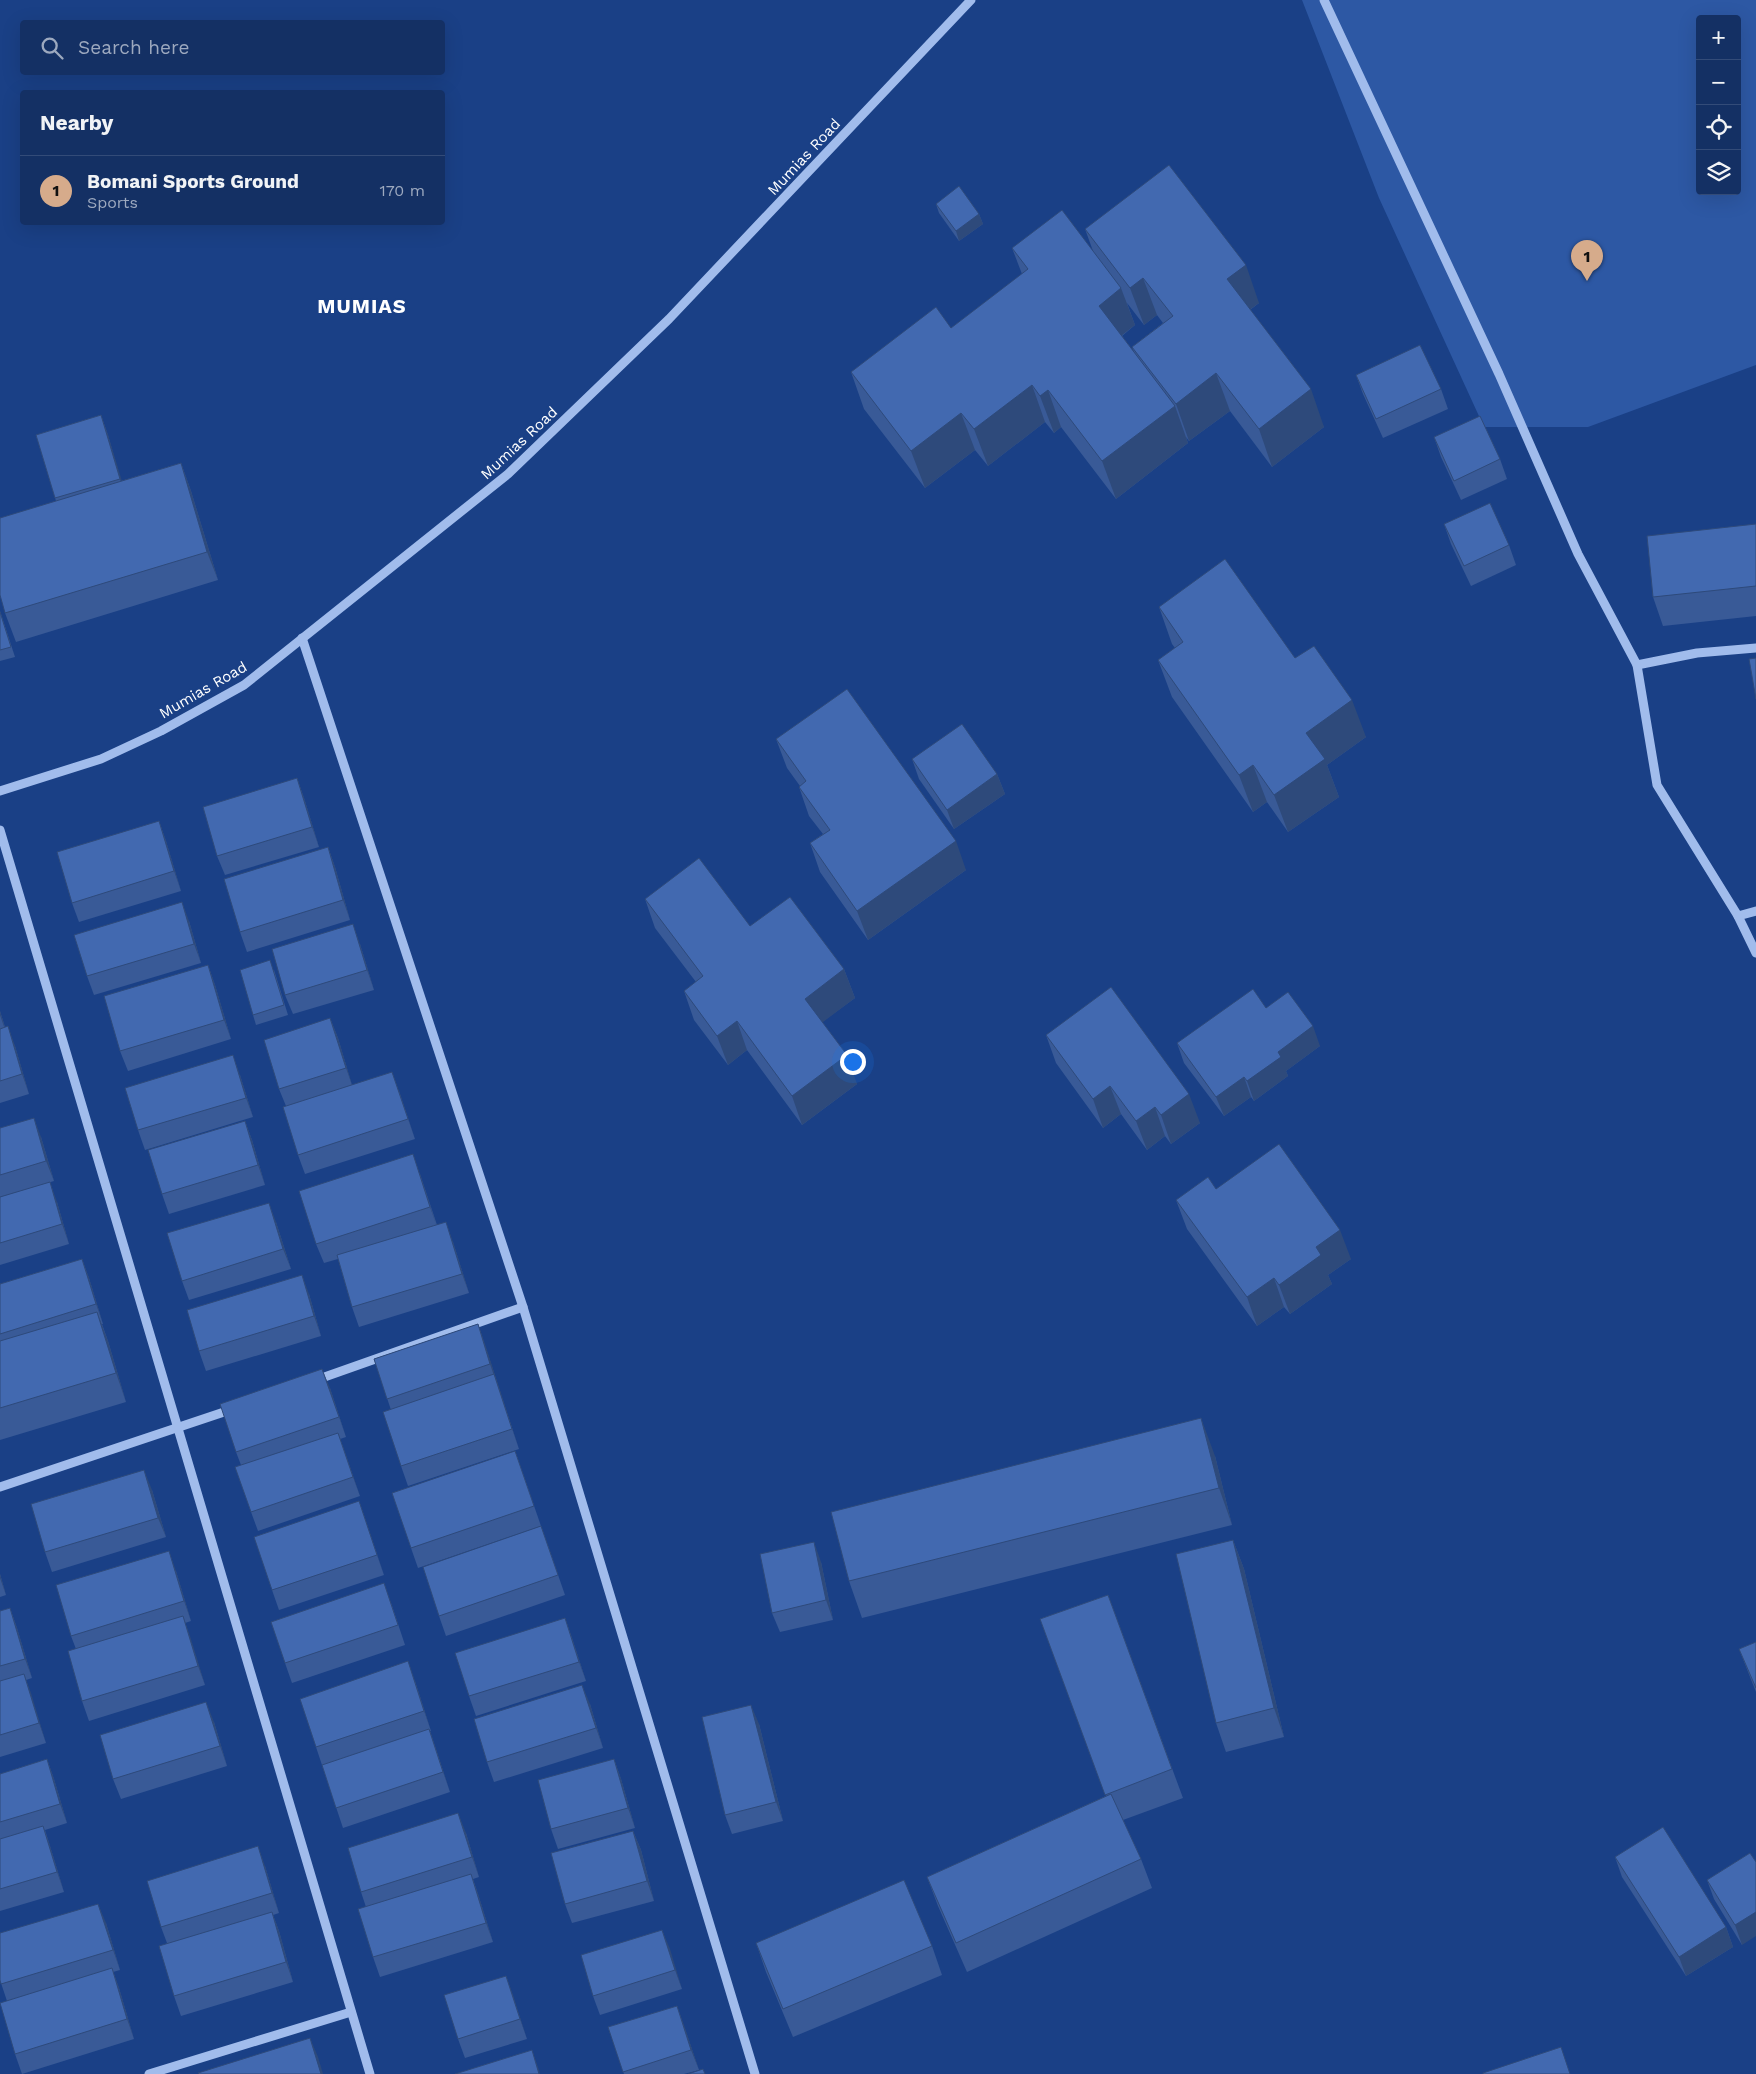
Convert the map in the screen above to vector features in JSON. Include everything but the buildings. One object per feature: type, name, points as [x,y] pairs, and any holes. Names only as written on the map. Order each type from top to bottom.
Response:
[{"type":"street","name":"Mumias Road","points":[[0,791],[101,759],[161,731],[244,685],[508,474],[669,320],[971,0]]},
{"type":"street","points":[[1324,0],[1499,374],[1578,554],[1637,665],[1657,785],[1738,916],[1756,953]]},
{"type":"street","points":[[302,638],[523,1307],[755,2074]]},
{"type":"street","points":[[1637,665],[1697,653],[1756,648]]},
{"type":"street","points":[[0,830],[370,2074]]},
{"type":"street","points":[[1738,916],[1756,912]]},
{"type":"street","points":[[309,1382],[523,1307]]},
{"type":"street","points":[[0,1487],[244,1406]]},
{"type":"street","points":[[149,2074],[351,2012]]},
{"type":"shaded area","points":[[1302,0],[1756,0],[1756,365],[1588,427],[1484,427],[1379,198]]},
{"type":"place","name":"Bomani Sports Ground","points":[[1587,281]]},
{"type":"district","name":"MUMIAS","points":[[362,306]]}]
